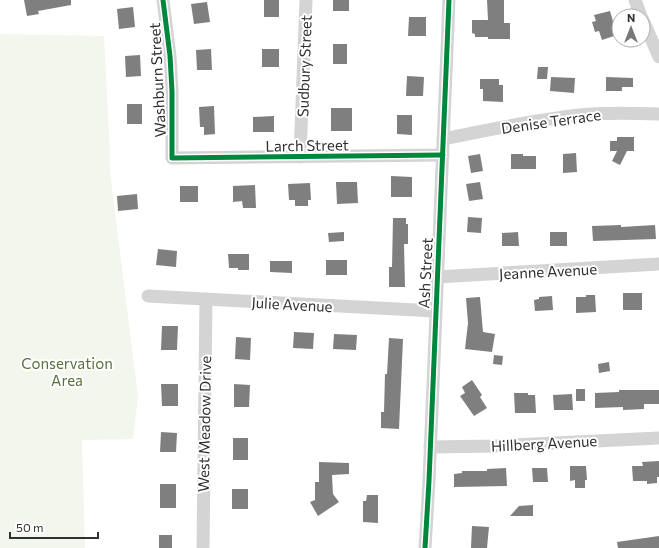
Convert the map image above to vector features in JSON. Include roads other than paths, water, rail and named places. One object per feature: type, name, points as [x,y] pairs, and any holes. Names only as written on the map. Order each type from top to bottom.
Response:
[{"type":"street","name":"Washburn Street","points":[[163,0],[170,56],[172,91],[172,158]]},
{"type":"street","name":"Sudbury Street","points":[[300,157],[306,0]]},
{"type":"street","name":"Ash Street","points":[[424,548],[430,447],[449,0]]},
{"type":"street","points":[[651,38],[659,57]]},
{"type":"street","name":"Denise Terrace","points":[[443,139],[509,126],[579,115],[616,113],[659,114]]},
{"type":"street","name":"Larch Street","points":[[172,158],[443,155]]},
{"type":"street","name":"Jeanne Avenue","points":[[437,277],[659,264]]},
{"type":"street","name":"Julie Avenue","points":[[148,296],[436,311]]},
{"type":"street","name":"West Meadow Drive","points":[[202,548],[206,299]]},
{"type":"street","name":"Hillberg Avenue","points":[[430,447],[502,446],[659,438]]},
{"type":"park label","name":"Conservation Area","points":[[67,372]]}]
